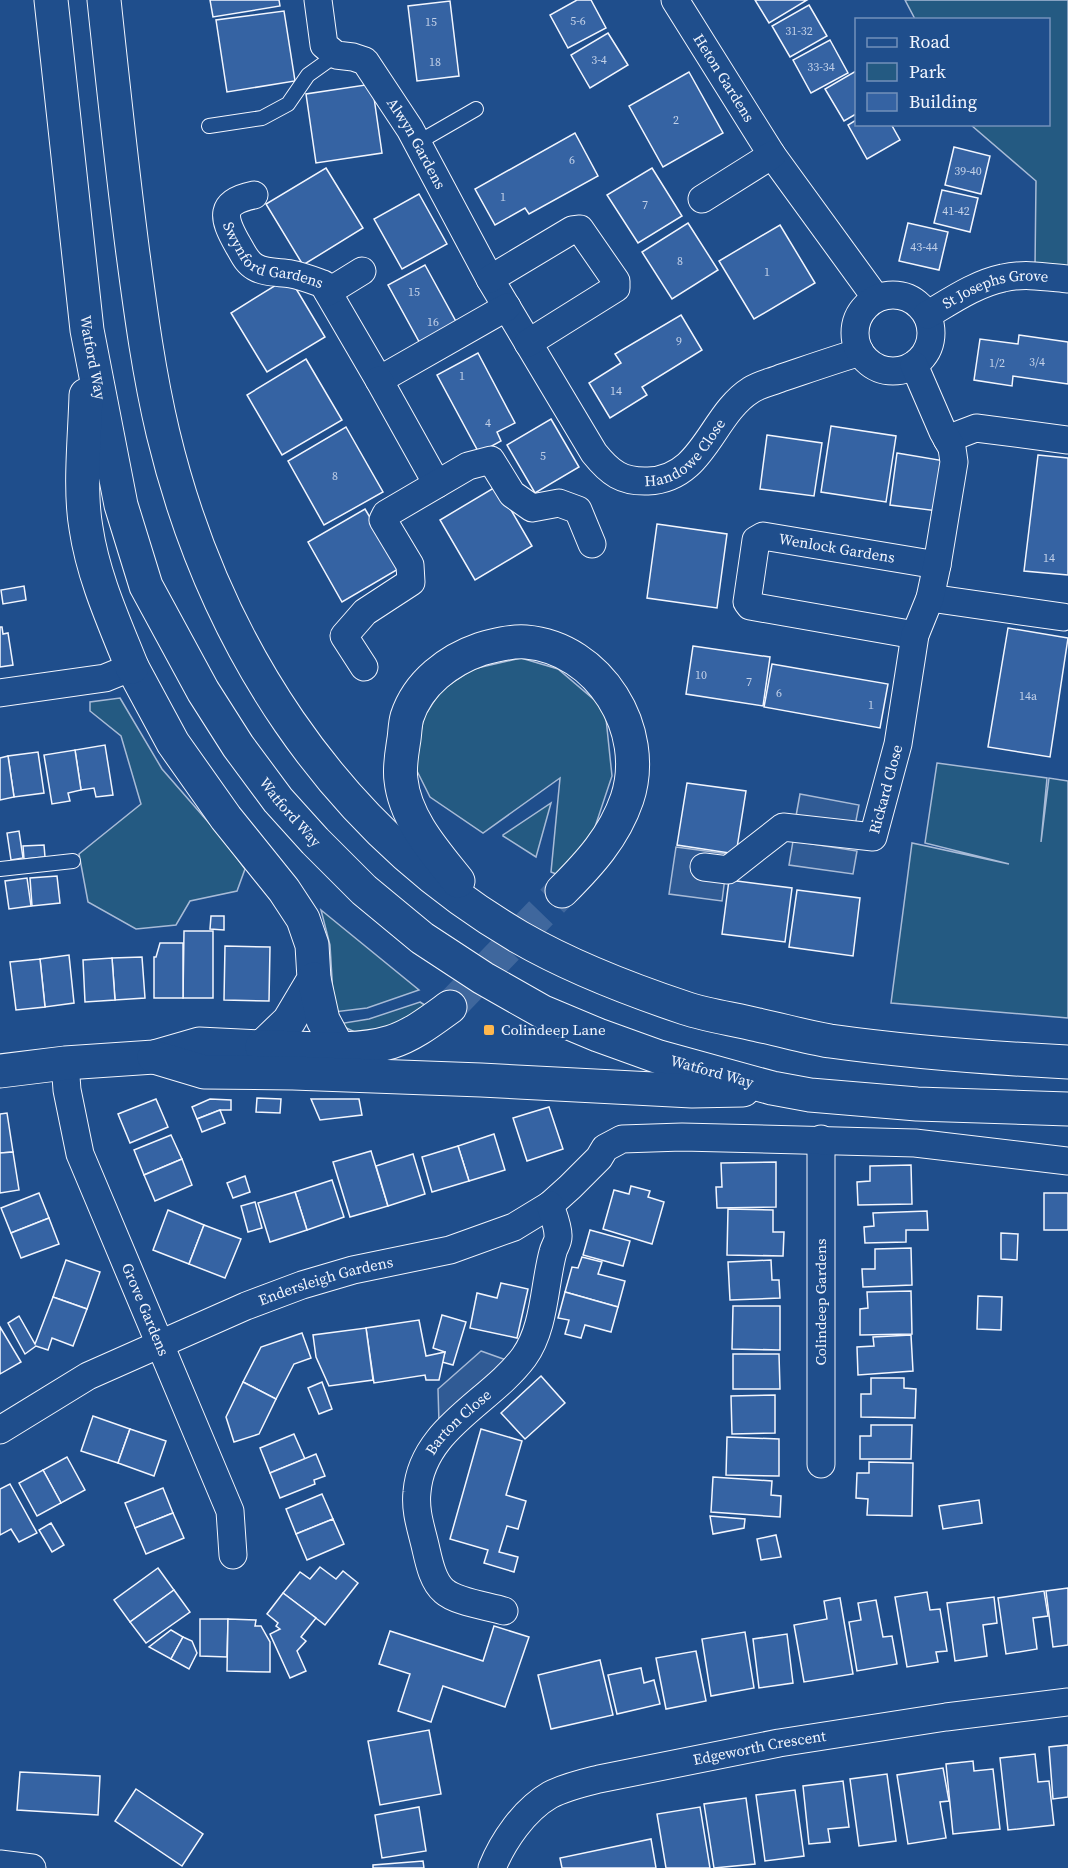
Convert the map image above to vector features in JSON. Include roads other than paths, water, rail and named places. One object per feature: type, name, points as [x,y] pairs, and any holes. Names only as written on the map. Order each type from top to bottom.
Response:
[{"type":"main road","name":"Watford Way","points":[[51,0],[87,330],[121,506],[146,586],[203,691],[238,746],[278,800],[315,841],[364,890],[422,938],[483,978],[543,1012],[659,1057],[772,1088],[810,1095],[917,1104],[1068,1109]]},
{"type":"main road","points":[[104,0],[118,137],[152,381],[163,434],[184,506],[210,578],[237,638],[260,678],[299,736],[341,789],[380,831],[430,875],[489,918],[521,938],[582,969],[688,1009],[827,1040],[972,1057],[1068,1062]]},
{"type":"main road","points":[[87,330],[85,528],[104,600],[132,667],[173,743],[226,818],[284,890],[303,919],[312,945],[314,979],[323,1020],[338,1048]]},
{"type":"main road","points":[[489,918],[440,858],[411,815],[401,780],[402,749],[408,717],[420,693],[438,672],[460,656],[498,644],[525,642],[555,648],[583,663],[603,682],[622,713],[630,745],[631,770],[627,798],[615,828],[594,858],[562,891]]},
{"type":"main road","points":[[262,1047],[289,1021],[314,979]]},
{"type":"main road","points":[[0,1071],[65,1063],[154,1057],[199,1044],[354,1049],[391,1042],[418,1029],[450,1007]]},
{"type":"main road","points":[[154,1057],[204,1072],[304,1073],[692,1091],[772,1088]]},
{"type":"street","points":[[318,0],[324,45],[336,55]]},
{"type":"street","name":"Heton Gardens","points":[[675,0],[772,155],[876,298]]},
{"type":"street","name":"Alwyn Gardens","points":[[336,55],[365,61],[417,143],[507,308]]},
{"type":"street","points":[[702,199],[772,155]]},
{"type":"street","name":"Swynford Gardens","points":[[254,195],[237,198],[228,208],[226,219],[232,236],[248,262],[257,268],[304,277],[323,284],[437,484]]},
{"type":"street","points":[[490,279],[572,230],[580,229],[616,281],[616,288],[528,342]]},
{"type":"street","name":"Swynford Gardens","points":[[327,292],[362,271]]},
{"type":"street","name":"St Josephs Grove","points":[[927,315],[970,290],[1003,278],[1036,276],[1068,279]]},
{"type":"street","name":"St Josephs Grove","points":[[876,298],[887,295],[910,298],[920,305],[927,315],[932,336],[929,348],[914,365]]},
{"type":"street","points":[[876,298],[866,306],[857,322],[856,340],[860,352],[868,362],[891,371],[903,370],[914,365]]},
{"type":"street","points":[[379,380],[507,308]]},
{"type":"street","name":"Handowe Close","points":[[507,308],[594,453],[619,477],[634,481],[668,478],[682,470],[692,462],[741,397],[753,388],[860,352]]},
{"type":"street","name":"Rickard Close","points":[[704,867],[728,870],[783,827],[873,837],[898,744],[915,635],[930,598],[938,565],[954,462],[952,448],[914,365]]},
{"type":"street","points":[[947,439],[976,428],[1068,441]]},
{"type":"street","points":[[364,667],[344,636],[365,612],[411,582],[410,565],[382,520],[386,514],[468,466],[491,460],[512,494],[532,508],[559,503],[578,510],[592,544]]},
{"type":"street","name":"Wenlock Gardens","points":[[915,635],[750,606],[747,602],[756,540],[763,536],[938,565]]},
{"type":"street","points":[[930,598],[1063,617]]},
{"type":"street","points":[[0,693],[105,678],[132,667]]},
{"type":"street","name":"Grove Gardens","points":[[65,1063],[67,1090],[80,1154],[230,1511],[233,1555]]},
{"type":"street","name":"Endersleigh Gardens","points":[[0,1430],[88,1376],[246,1306],[302,1285],[352,1270],[450,1250],[514,1227],[550,1205],[599,1158],[605,1148],[622,1139],[645,1137],[821,1139]]},
{"type":"street","points":[[821,1139],[915,1143],[1068,1161]]},
{"type":"street","name":"Colindeep Gardens","points":[[821,1139],[821,1464]]},
{"type":"street","name":"Barton Close","points":[[504,1611],[453,1597],[443,1590],[434,1577],[418,1514],[417,1493],[420,1473],[428,1452],[442,1434],[504,1379],[526,1356],[539,1324],[553,1252],[559,1237],[550,1205]]},
{"type":"street","name":"Edgeworth Crescent","points":[[492,1868],[511,1833],[528,1814],[549,1796],[572,1786],[779,1743],[946,1717],[1068,1702]]},
{"type":"street","points":[[0,1864],[32,1868]]},
{"type":"lane","points":[[209,126],[262,118],[288,104],[308,75],[336,55]]},
{"type":"lane","points":[[417,143],[476,109]]},
{"type":"lane","points":[[0,869],[73,861]]},
{"type":"tunnel","points":[[450,1007],[562,891]]},
{"type":"place","name":"Colindeep Lane","points":[[489,1030]]}]
